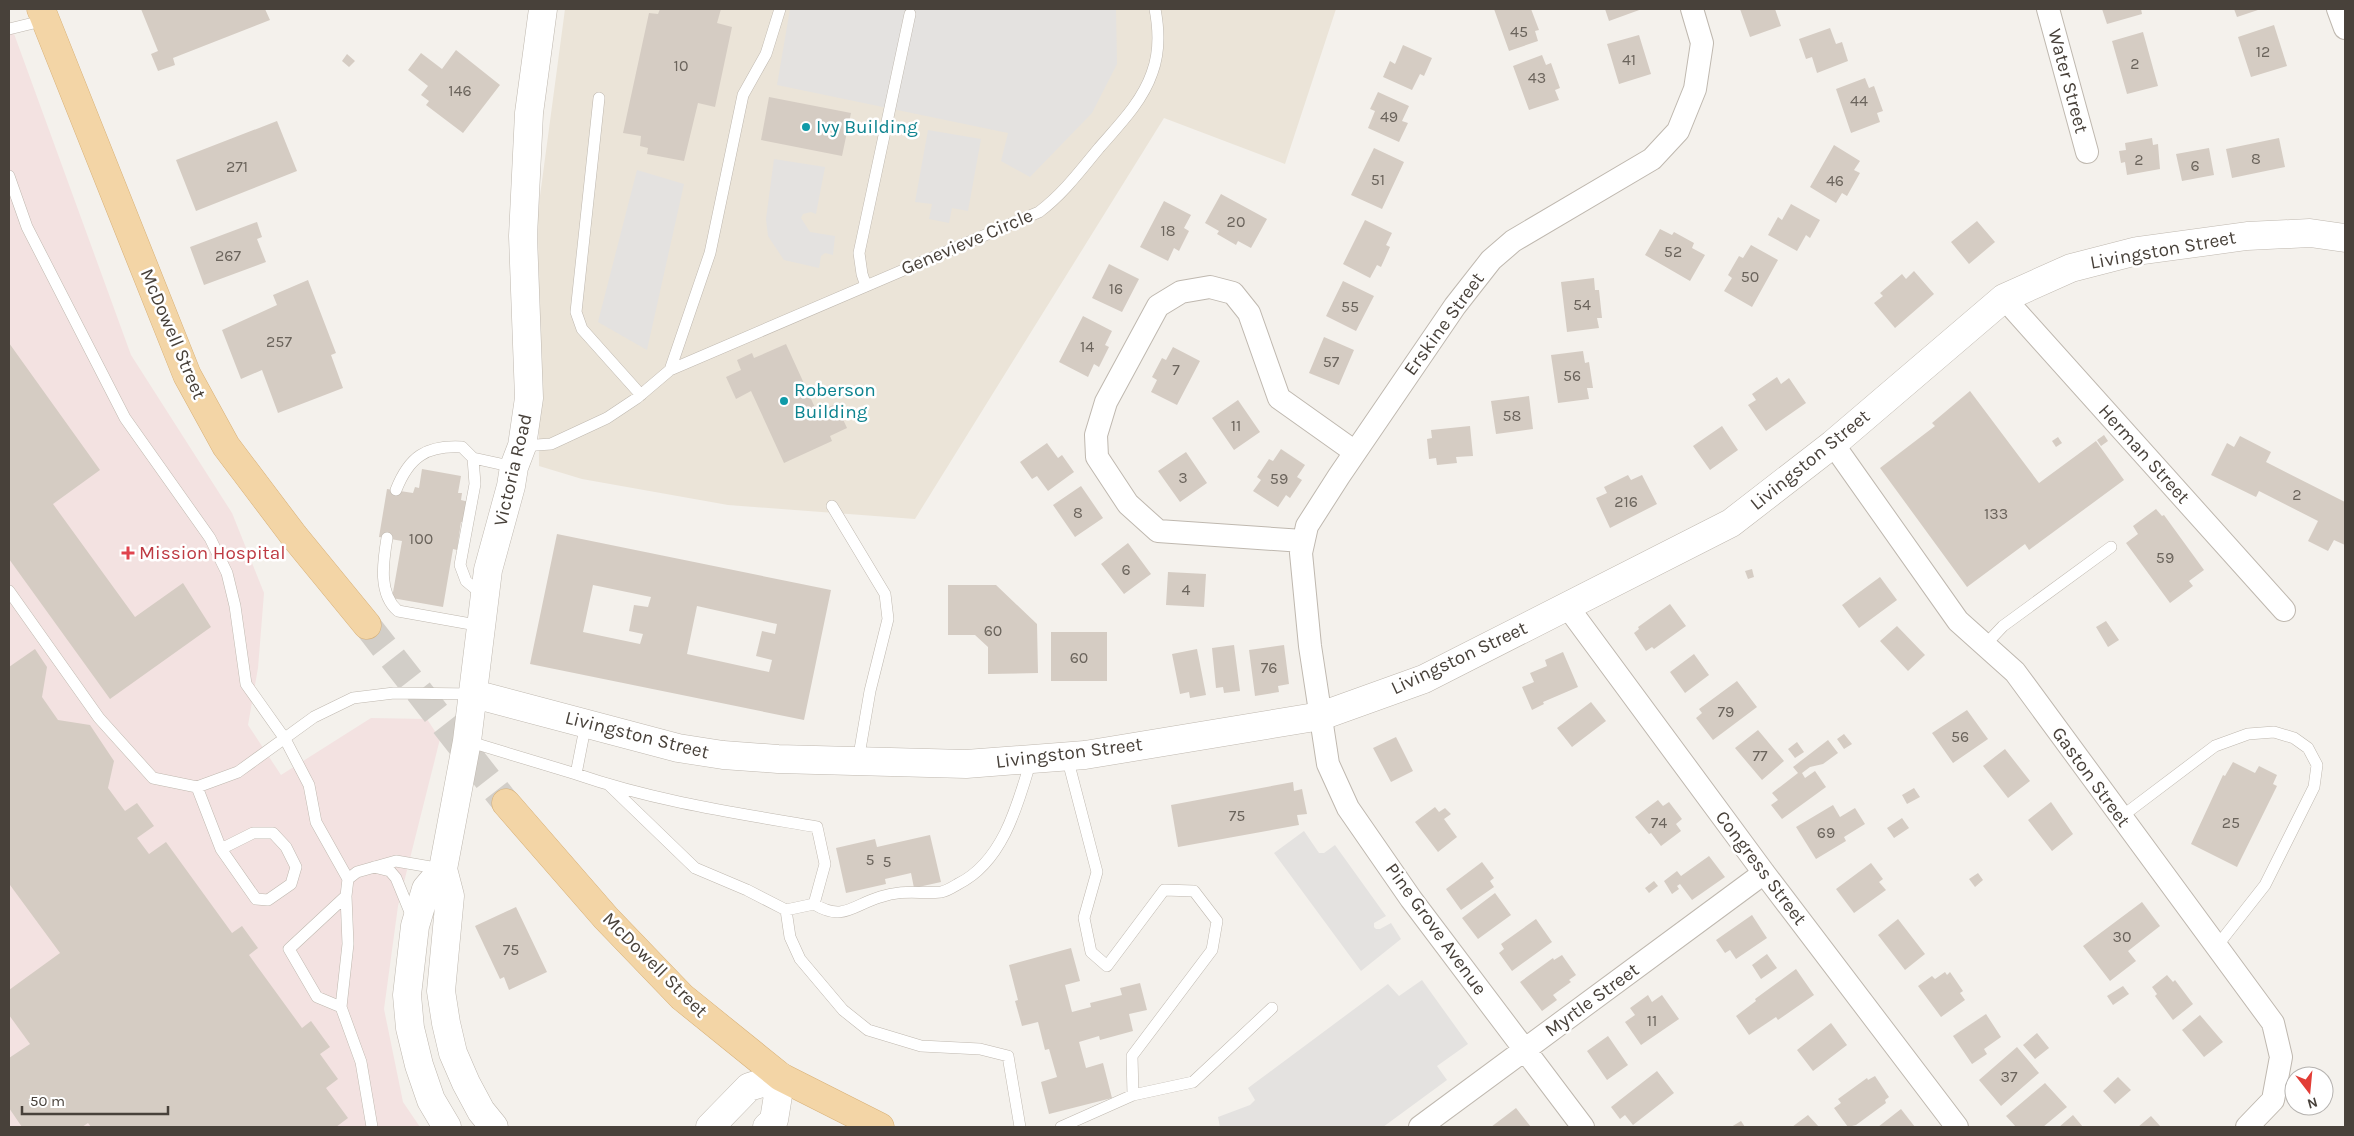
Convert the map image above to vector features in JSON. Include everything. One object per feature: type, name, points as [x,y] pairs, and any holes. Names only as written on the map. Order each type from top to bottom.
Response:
[{"type":"main road","name":"McDowell Street","points":[[43,14],[187,375],[226,446],[294,536],[366,625]]},
{"type":"main road","name":"McDowell Street","points":[[506,803],[606,918],[682,997],[781,1077],[880,1127]]},
{"type":"street","name":"Victoria Road","points":[[494,1127],[482,1112],[466,1083],[453,1053],[446,1023],[441,991],[450,896],[443,869],[467,741],[488,570],[511,486],[529,398],[523,236],[528,123],[543,9]]},
{"type":"street","name":"Erskine Street","points":[[1321,716],[1304,597],[1301,553],[1307,526],[1455,306],[1491,260],[1513,242],[1652,160],[1678,131],[1696,89],[1702,43],[1692,9]]},
{"type":"street","name":"Water Street","points":[[2048,9],[2087,152]]},
{"type":"street","points":[[2338,9],[2345,28]]},
{"type":"street","name":"Livingston Street","points":[[474,694],[586,722],[678,748],[723,755],[778,759],[966,764],[1067,757],[1321,716],[1424,679],[1731,523],[1833,444],[2004,298],[2071,268],[2137,251],[2247,236],[2310,233],[2345,238]]},
{"type":"street","points":[[1303,541],[1158,530],[1128,504],[1097,457],[1096,435],[1106,402],[1158,306],[1181,292],[1210,287],[1233,293],[1249,313],[1279,398],[1355,452]]},
{"type":"street","name":"Herman Street","points":[[2004,298],[2284,610]]},
{"type":"street","name":"Gaston Street","points":[[1833,444],[1958,622],[2015,672],[2273,1022],[2281,1057],[2273,1100],[2247,1127]]},
{"type":"street","name":"Congress Street","points":[[1567,606],[1764,873],[1958,1127]]},
{"type":"street","name":"Pine Grove Avenue","points":[[1321,716],[1328,764],[1348,808],[1411,899],[1583,1127]]},
{"type":"street","name":"Victoria Road","points":[[443,869],[426,890],[415,926],[407,995],[410,1028],[419,1065],[431,1100],[447,1127]]},
{"type":"street","name":"Myrtle Street","points":[[1420,1127],[1764,873]]},
{"type":"street","points":[[710,1127],[748,1087],[781,1077],[774,1120],[767,1127]]},
{"type":"lane","points":[[472,458],[518,456],[551,444],[607,418],[641,395],[670,370],[710,253],[743,95],[766,54],[780,9]]},
{"type":"lane","name":"Genevieve Circle","points":[[670,370],[1039,212],[1051,203],[1133,108],[1144,90],[1157,56],[1159,38],[1155,9]]},
{"type":"lane","points":[[9,29],[43,14]]},
{"type":"lane","points":[[866,286],[859,253],[910,14]]},
{"type":"lane","points":[[600,98],[576,312],[582,329],[641,395]]},
{"type":"lane","points":[[9,176],[27,227],[125,418],[210,538],[229,581],[235,606],[246,684],[285,739],[309,785],[316,822],[348,879],[346,896],[348,944],[341,1007],[362,1062],[372,1127]]},
{"type":"lane","points":[[396,490],[408,466],[424,453],[440,446],[462,447],[472,458],[475,484],[460,565],[466,581],[485,598]]},
{"type":"lane","points":[[832,506],[885,594],[888,619],[870,691],[858,761]]},
{"type":"lane","points":[[387,538],[384,581],[390,605],[398,612],[482,626]]},
{"type":"lane","points":[[1985,645],[2003,626],[2111,547]]},
{"type":"lane","points":[[9,591],[14,607],[99,718],[153,778],[196,787],[238,772],[314,717],[354,698],[394,693],[474,694]]},
{"type":"lane","points":[[576,774],[586,722]]},
{"type":"lane","points":[[2121,817],[2215,746],[2248,734],[2274,732],[2294,738],[2308,748],[2317,765],[2314,787],[2265,885],[2217,946]]},
{"type":"lane","points":[[467,741],[609,785],[693,805],[817,828],[825,864],[814,904]]},
{"type":"lane","points":[[1067,757],[1096,872],[1084,918],[1091,952],[1107,966],[1164,890],[1194,891],[1217,921],[1212,950],[1132,1056],[1133,1095]]},
{"type":"lane","points":[[609,785],[695,868],[747,890],[786,910],[814,904],[826,912],[852,910],[880,897],[910,891],[942,892],[974,876],[985,866],[1002,838],[1020,797],[1031,760]]},
{"type":"lane","points":[[196,787],[221,849],[256,899],[268,900],[291,884],[296,867],[286,847],[273,833],[253,834],[221,849]]},
{"type":"lane","points":[[348,879],[357,872],[396,861],[443,869]]},
{"type":"lane","points":[[374,867],[390,872],[396,878],[407,900],[415,926]]},
{"type":"lane","points":[[341,1007],[317,997],[289,949],[346,896]]},
{"type":"lane","points":[[786,910],[790,937],[800,959],[843,1010],[868,1030],[921,1046],[980,1049],[1008,1056],[1020,1127]]},
{"type":"lane","points":[[1061,1127],[1133,1095],[1193,1082],[1272,1008]]},
{"type":"shaded area","points":[[565,9],[1336,9],[1285,164],[1164,118],[915,519],[728,505],[582,479],[539,466],[538,211]]},
{"type":"shaded area","points":[[790,9],[1116,9],[1117,64],[1092,113],[1030,177],[1001,161],[1008,133],[777,85]]},
{"type":"shaded area","name":"Mission Hospital","points":[[9,20],[131,355],[232,513],[264,593],[258,668],[248,725],[281,775],[371,718],[427,719],[440,739],[398,906],[384,1009],[403,1102],[420,1127],[9,1127]]},
{"type":"shaded area","points":[[928,130],[981,139],[968,211],[952,208],[949,223],[929,219],[932,204],[915,202]]},
{"type":"shaded area","points":[[774,159],[825,167],[816,214],[811,212],[803,214],[801,218],[810,232],[835,236],[833,255],[825,253],[821,256],[819,268],[784,260],[768,236],[766,219]]},
{"type":"shaded area","points":[[637,170],[684,184],[647,350],[598,322]]},
{"type":"shaded area","points":[[1304,831],[1319,853],[1324,853],[1335,845],[1386,916],[1374,923],[1374,927],[1380,929],[1391,923],[1401,939],[1361,971],[1274,853]]},
{"type":"shaded area","points":[[1422,980],[1468,1044],[1437,1066],[1447,1080],[1383,1127],[1220,1127],[1218,1117],[1250,1105],[1255,1100],[1248,1088],[1388,984],[1399,996]]},
{"type":"building","points":[[141,9],[265,9],[270,20],[173,58],[175,65],[158,71],[151,54],[158,51]]},
{"type":"building","points":[[660,9],[721,9],[717,23],[732,27],[715,107],[698,103],[684,161],[647,154],[648,148],[640,146],[641,136],[623,133],[649,13],[658,14]]},
{"type":"building","points":[[1494,9],[1531,9],[1539,30],[1535,31],[1538,41],[1509,51]]},
{"type":"building","points":[[1605,9],[1642,9],[1609,21]]},
{"type":"building","points":[[1740,9],[1775,9],[1781,26],[1750,37]]},
{"type":"building","points":[[2102,9],[2141,9],[2142,14],[2107,24]]},
{"type":"building","points":[[2234,9],[2261,9],[2237,17]]},
{"type":"building","points":[[2274,25],[2287,66],[2251,77],[2238,37]]},
{"type":"building","points":[[1830,28],[1836,44],[1842,42],[1848,61],[1817,73],[1812,57],[1806,59],[1799,39]]},
{"type":"building","points":[[2143,32],[2158,86],[2127,94],[2112,41]]},
{"type":"building","points":[[1639,35],[1651,74],[1619,84],[1607,44]]},
{"type":"building","points":[[1403,45],[1432,58],[1424,76],[1420,74],[1412,90],[1383,77],[1390,61],[1395,64]]},
{"type":"building","points":[[456,50],[500,85],[463,133],[426,105],[429,101],[421,95],[428,86],[408,70],[421,53],[442,69]]},
{"type":"building","points":[[347,54],[355,61],[349,67],[342,61]]},
{"type":"building","points":[[1542,55],[1546,65],[1551,63],[1560,88],[1555,90],[1559,100],[1529,110],[1513,66]]},
{"type":"building","points":[[1865,78],[1869,88],[1874,86],[1883,111],[1877,113],[1880,122],[1851,133],[1836,89]]},
{"type":"building","points":[[1378,92],[1409,106],[1402,121],[1408,123],[1399,142],[1368,128],[1375,111],[1370,109]]},
{"type":"building","name":"Ivy Building","points":[[769,97],[851,113],[842,156],[761,140]]},
{"type":"building","points":[[277,121],[297,171],[196,211],[176,160]]},
{"type":"building","points":[[2152,138],[2153,145],[2158,144],[2160,169],[2127,175],[2125,162],[2121,163],[2119,151],[2126,150],[2125,143]]},
{"type":"building","points":[[2279,138],[2285,167],[2232,178],[2226,149]]},
{"type":"building","points":[[1834,145],[1860,161],[1854,170],[1860,173],[1847,196],[1842,193],[1836,203],[1810,187]]},
{"type":"building","points":[[1374,148],[1404,162],[1382,209],[1351,195]]},
{"type":"building","points":[[2209,148],[2214,175],[2182,181],[2176,154]]},
{"type":"building","points":[[1221,194],[1267,219],[1251,248],[1238,241],[1236,245],[1217,234],[1219,231],[1205,223]]},
{"type":"building","points":[[1164,201],[1191,215],[1184,228],[1189,231],[1179,251],[1174,248],[1168,261],[1140,247]]},
{"type":"building","points":[[1791,204],[1820,220],[1810,238],[1806,235],[1797,251],[1768,235],[1778,217],[1782,220]]},
{"type":"building","points":[[1365,220],[1392,233],[1386,245],[1390,247],[1381,267],[1377,265],[1370,278],[1343,264]]},
{"type":"building","points":[[1977,221],[1995,242],[1969,264],[1951,242]]},
{"type":"building","points":[[257,222],[262,237],[257,239],[266,262],[204,285],[190,247]]},
{"type":"building","points":[[1660,229],[1672,235],[1674,232],[1694,243],[1692,248],[1705,255],[1690,281],[1645,255]]},
{"type":"building","points":[[1751,245],[1778,260],[1752,307],[1724,291],[1732,278],[1728,275],[1739,256],[1743,258]]},
{"type":"building","points":[[1109,264],[1139,279],[1122,312],[1092,298]]},
{"type":"building","points":[[1914,271],[1934,294],[1895,328],[1874,303],[1883,296],[1880,293],[1902,274],[1906,279]]},
{"type":"building","points":[[1594,278],[1595,290],[1599,290],[1602,318],[1597,318],[1599,328],[1567,332],[1561,282]]},
{"type":"building","points":[[308,280],[336,353],[331,355],[343,388],[278,413],[262,370],[241,379],[222,330],[277,305],[273,295]]},
{"type":"building","points":[[1343,281],[1374,296],[1356,331],[1326,316]]},
{"type":"building","points":[[1083,316],[1112,331],[1105,345],[1109,347],[1099,367],[1094,364],[1088,377],[1059,362]]},
{"type":"building","points":[[1324,337],[1354,350],[1339,385],[1309,373]]},
{"type":"building","points":[[9,343],[100,470],[53,504],[135,617],[183,583],[211,627],[110,699],[9,559]]},
{"type":"building","name":"Roberson Building","points":[[786,344],[817,412],[836,404],[847,428],[830,436],[832,441],[784,463],[751,391],[736,399],[726,377],[741,370],[737,360],[752,353],[754,358]]},
{"type":"building","points":[[1173,347],[1200,361],[1177,405],[1151,392],[1157,380],[1152,377],[1162,358],[1166,360]]},
{"type":"building","points":[[1583,351],[1585,363],[1589,362],[1593,388],[1587,388],[1589,399],[1558,403],[1551,355]]},
{"type":"building","points":[[1777,377],[1781,384],[1789,378],[1806,403],[1766,431],[1748,405],[1756,400],[1752,394]]},
{"type":"building","points":[[1970,391],[2039,483],[2096,441],[2124,480],[2029,550],[2025,544],[1967,587],[1880,468],[1935,426],[1932,423]]},
{"type":"building","points":[[1529,396],[1533,429],[1496,434],[1491,401]]},
{"type":"building","points":[[1238,400],[1260,432],[1234,450],[1212,418]]},
{"type":"building","points":[[1470,426],[1473,456],[1456,457],[1457,463],[1437,465],[1436,458],[1429,459],[1427,439],[1432,438],[1431,430]]},
{"type":"building","points":[[1722,426],[1738,450],[1710,470],[1693,446]]},
{"type":"building","points":[[2104,435],[2108,441],[2101,446],[2097,440]]},
{"type":"building","points":[[2240,436],[2271,452],[2266,462],[2345,502],[2345,545],[2334,540],[2328,551],[2308,541],[2318,521],[2259,491],[2256,497],[2211,475],[2227,443],[2234,447]]},
{"type":"building","points":[[2058,437],[2062,443],[2056,447],[2052,441]]},
{"type":"building","points":[[1047,443],[1058,458],[1062,455],[1074,472],[1048,491],[1037,476],[1032,479],[1020,462]]},
{"type":"building","points":[[1281,449],[1305,465],[1297,477],[1302,480],[1290,498],[1286,495],[1278,507],[1253,491],[1261,480],[1257,477],[1269,459],[1273,461]]},
{"type":"building","points":[[1186,452],[1207,483],[1180,502],[1158,471]]},
{"type":"building","points":[[422,469],[461,476],[458,493],[462,493],[461,500],[469,502],[465,522],[461,522],[457,550],[453,549],[443,607],[392,598],[402,541],[379,537],[387,489],[413,493],[415,487],[419,488]]},
{"type":"building","points":[[1628,475],[1631,480],[1642,475],[1657,504],[1610,528],[1596,498],[1607,493],[1604,487]]},
{"type":"building","points":[[1081,486],[1103,518],[1075,537],[1053,505]]},
{"type":"building","points":[[2156,509],[2162,516],[2164,515],[2204,570],[2189,581],[2193,586],[2170,603],[2126,543],[2138,534],[2133,526]]},
{"type":"building","points":[[557,534],[831,590],[804,720],[530,664]],"holes":[[[593,585],[651,597],[648,607],[634,605],[629,631],[643,634],[640,644],[583,632]],[[697,606],[777,624],[775,634],[762,631],[756,656],[772,660],[769,672],[687,654]]]},
{"type":"building","points":[[1128,543],[1151,574],[1124,594],[1101,564]]},
{"type":"building","points":[[1752,569],[1754,577],[1748,579],[1745,571]]},
{"type":"building","points":[[1168,572],[1206,574],[1204,607],[1166,605]]},
{"type":"building","points":[[1880,577],[1897,600],[1859,628],[1842,605]]},
{"type":"building","points":[[948,585],[996,585],[1037,624],[1038,673],[988,674],[988,647],[975,635],[948,635]]},
{"type":"building","points":[[1670,604],[1686,626],[1654,649],[1652,647],[1646,651],[1634,633],[1639,629],[1638,627]]},
{"type":"building","points":[[2106,621],[2119,640],[2108,647],[2096,627]]},
{"type":"building","points":[[1897,626],[1925,655],[1908,671],[1880,641]]},
{"type":"building","points":[[1051,632],[1107,632],[1107,681],[1051,681]]},
{"type":"building","points":[[1234,645],[1240,691],[1224,693],[1223,687],[1216,688],[1212,648]]},
{"type":"building","points":[[1284,645],[1289,684],[1278,686],[1279,692],[1255,696],[1249,650]]},
{"type":"building","points":[[35,649],[47,667],[42,697],[58,720],[90,725],[114,761],[108,788],[125,811],[137,803],[154,826],[137,838],[149,854],[166,842],[232,933],[242,926],[258,948],[249,955],[302,1028],[311,1021],[330,1047],[320,1054],[338,1079],[326,1088],[348,1118],[336,1127],[91,1127],[88,1123],[82,1127],[22,1127],[9,1108],[9,1058],[30,1044],[9,1015],[9,990],[60,953],[9,886],[9,667]]},
{"type":"building","points":[[1197,649],[1206,695],[1190,698],[1189,692],[1180,694],[1172,654]]},
{"type":"building","points":[[1563,652],[1578,687],[1543,702],[1544,704],[1532,710],[1522,687],[1534,682],[1530,673],[1547,666],[1545,660]]},
{"type":"building","points":[[1694,654],[1709,675],[1685,693],[1670,672]]},
{"type":"building","points":[[1737,681],[1757,707],[1713,740],[1696,718],[1702,713],[1699,709]]},
{"type":"building","points":[[1591,702],[1606,721],[1572,747],[1557,728]]},
{"type":"building","points":[[1967,710],[1988,739],[1953,763],[1932,733]]},
{"type":"building","points":[[1758,730],[1784,761],[1762,780],[1735,748]]},
{"type":"building","points":[[1844,734],[1852,744],[1844,749],[1837,739]]},
{"type":"building","points":[[1396,737],[1413,771],[1391,782],[1373,748]]},
{"type":"building","points":[[1828,740],[1838,753],[1823,764],[1810,767],[1802,773],[1805,778],[1815,771],[1826,787],[1782,819],[1771,805],[1778,800],[1772,793],[1798,773],[1793,767]]},
{"type":"building","points":[[1797,742],[1804,752],[1795,758],[1788,749]]},
{"type":"building","points":[[2005,749],[2030,781],[2008,798],[1983,766]]},
{"type":"building","points":[[2233,762],[2255,773],[2259,766],[2277,775],[2273,784],[2277,786],[2237,867],[2191,844],[2223,775],[2225,776]]},
{"type":"building","points":[[1293,782],[1294,791],[1302,789],[1307,814],[1297,815],[1299,825],[1178,847],[1171,805]]},
{"type":"building","points":[[1914,788],[1920,797],[1907,804],[1902,795]]},
{"type":"building","points":[[1658,800],[1663,806],[1669,802],[1682,819],[1676,824],[1681,831],[1661,846],[1635,817]]},
{"type":"building","points":[[2051,802],[2073,834],[2052,851],[2028,820]]},
{"type":"building","points":[[1833,805],[1840,817],[1855,808],[1865,824],[1844,837],[1846,841],[1816,859],[1796,827]]},
{"type":"building","points":[[1435,807],[1439,812],[1445,808],[1451,814],[1444,819],[1457,837],[1438,852],[1415,822]]},
{"type":"building","points":[[1902,818],[1909,828],[1894,838],[1887,828]]},
{"type":"building","points":[[930,835],[941,882],[914,888],[911,873],[885,879],[886,884],[846,893],[836,848],[875,839],[877,847]]},
{"type":"building","points":[[1709,856],[1725,877],[1692,900],[1680,884],[1677,886],[1679,889],[1672,894],[1664,881],[1677,871],[1681,876]]},
{"type":"building","points":[[1482,862],[1494,878],[1490,881],[1494,887],[1461,910],[1446,889]]},
{"type":"building","points":[[1871,863],[1883,879],[1879,882],[1886,890],[1854,913],[1836,889]]},
{"type":"building","points":[[1978,873],[1983,880],[1975,887],[1969,879]]},
{"type":"building","points":[[1654,881],[1658,886],[1649,893],[1645,888]]},
{"type":"building","points":[[1495,893],[1511,915],[1478,939],[1462,918]]},
{"type":"building","points":[[2142,902],[2160,926],[2128,951],[2136,961],[2110,981],[2083,946]]},
{"type":"building","points":[[516,907],[547,972],[509,990],[504,977],[500,979],[475,926]]},
{"type":"building","points":[[1752,915],[1767,938],[1736,959],[1730,950],[1725,953],[1716,940]]},
{"type":"building","points":[[1536,919],[1552,942],[1512,971],[1499,953],[1504,949],[1501,944]]},
{"type":"building","points":[[1898,919],[1925,954],[1905,970],[1878,935]]},
{"type":"building","points":[[1071,948],[1080,981],[1065,985],[1072,1012],[1091,1007],[1090,1003],[1122,995],[1120,988],[1140,983],[1147,1010],[1129,1014],[1133,1031],[1100,1040],[1099,1036],[1079,1042],[1086,1068],[1103,1063],[1112,1098],[1049,1114],[1041,1082],[1057,1077],[1049,1049],[1045,1050],[1038,1022],[1022,1026],[1015,1001],[1018,1000],[1009,965]]},
{"type":"building","points":[[1767,954],[1777,968],[1761,979],[1752,965]]},
{"type":"building","points":[[1562,955],[1576,975],[1569,980],[1571,982],[1553,995],[1557,1000],[1542,1011],[1520,982],[1553,958],[1554,960]]},
{"type":"building","points":[[1796,969],[1814,995],[1778,1020],[1776,1017],[1749,1035],[1736,1016],[1756,1001],[1755,999]]},
{"type":"building","points":[[1945,972],[1947,975],[1950,972],[1963,991],[1960,993],[1965,1000],[1941,1017],[1918,986],[1932,976],[1935,979]]},
{"type":"building","points":[[2167,975],[2173,982],[2175,980],[2193,1004],[2173,1020],[2155,996],[2157,994],[2152,987]]},
{"type":"building","points":[[2123,986],[2129,994],[2113,1005],[2107,996]]},
{"type":"building","points":[[1648,995],[1652,1002],[1662,995],[1679,1019],[1641,1045],[1625,1022],[1635,1015],[1630,1008]]},
{"type":"building","points":[[1986,1014],[2001,1037],[1984,1049],[1987,1054],[1972,1064],[1953,1036]]},
{"type":"building","points":[[2200,1015],[2223,1042],[2204,1057],[2182,1030]]},
{"type":"building","points":[[1831,1023],[1847,1045],[1813,1071],[1797,1050]]},
{"type":"building","points":[[2037,1033],[2049,1048],[2035,1059],[2023,1045]]},
{"type":"building","points":[[1608,1036],[1628,1065],[1607,1080],[1587,1051]]},
{"type":"building","points":[[2017,1047],[2039,1073],[2001,1106],[1979,1080]]},
{"type":"building","points":[[1657,1071],[1674,1093],[1633,1125],[1625,1115],[1620,1119],[1611,1107]]},
{"type":"building","points":[[1875,1076],[1889,1097],[1885,1100],[1886,1103],[1856,1125],[1848,1127],[1834,1108],[1841,1103],[1838,1099],[1867,1078],[1868,1080]]},
{"type":"building","points":[[2118,1077],[2131,1090],[2115,1104],[2103,1091]]},
{"type":"building","points":[[2045,1083],[2067,1107],[2043,1127],[2016,1127],[2006,1116]]},
{"type":"building","points":[[1516,1108],[1531,1127],[1491,1127]]},
{"type":"building","points":[[1901,1109],[1915,1127],[1878,1127]]},
{"type":"building","points":[[1808,1115],[1819,1127],[1792,1127]]},
{"type":"building","points":[[2073,1115],[2083,1127],[2059,1127]]},
{"type":"building","points":[[2151,1116],[2161,1127],[2138,1127]]},
{"type":"building","points":[[1741,1121],[1745,1127],[1731,1127]]},
{"type":"tunnel","points":[[367,625],[506,803]]},
{"type":"place","name":"Ivy Building","points":[[806,127]]},
{"type":"place","name":"Roberson Building","points":[[784,401]]},
{"type":"place","name":"Mission Hospital","points":[[128,553]]}]
